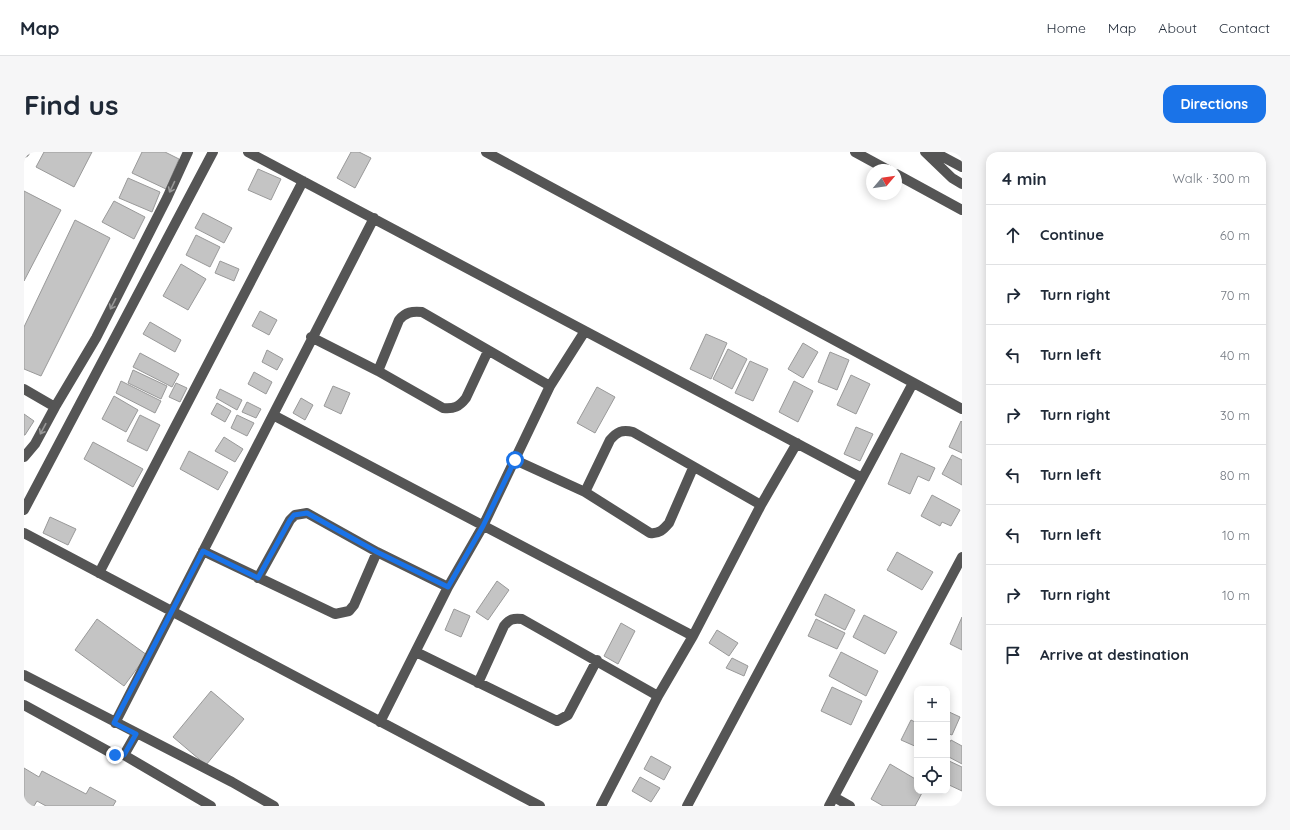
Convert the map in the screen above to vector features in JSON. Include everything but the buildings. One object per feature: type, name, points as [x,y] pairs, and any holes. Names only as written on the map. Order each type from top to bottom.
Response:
[{"type":"street","points":[[24,457],[36,444],[55,407],[96,338],[167,198],[188,152]]},
{"type":"street","points":[[24,510],[214,152]]},
{"type":"street","points":[[248,152],[862,478]]},
{"type":"street","points":[[486,152],[962,409]]},
{"type":"street","points":[[855,152],[877,164]]},
{"type":"street","points":[[925,152],[952,178],[962,184]]},
{"type":"street","points":[[934,152],[962,167]]},
{"type":"street","points":[[902,177],[962,210]]},
{"type":"street","points":[[99,573],[302,181]]},
{"type":"street","points":[[114,723],[172,612],[311,337],[374,218]]},
{"type":"street","points":[[378,371],[399,320],[405,314],[413,311],[422,312],[550,386]]},
{"type":"street","points":[[380,722],[448,587],[483,526],[550,386],[585,331]]},
{"type":"street","points":[[311,337],[378,371],[443,408],[453,409],[461,404],[466,398],[488,350]]},
{"type":"street","points":[[687,806],[913,383]]},
{"type":"street","points":[[24,389],[55,407]]},
{"type":"street","points":[[272,415],[693,636]]},
{"type":"street","points":[[585,492],[610,440],[615,434],[624,430],[633,432],[693,468],[761,505]]},
{"type":"street","points":[[601,806],[658,696],[693,636],[761,505],[797,443]]},
{"type":"street","points":[[515,460],[585,492],[650,533],[657,534],[664,530],[669,523],[693,468]]},
{"type":"street","points":[[258,578],[290,520],[294,515],[307,513],[377,552],[448,587]]},
{"type":"street","points":[[24,533],[540,806]]},
{"type":"street","points":[[203,551],[335,614],[349,611],[354,604],[377,552]]},
{"type":"street","points":[[850,806],[832,802],[962,557]]},
{"type":"street","points":[[478,683],[504,626],[509,620],[515,618],[522,619],[597,660],[658,696]]},
{"type":"street","points":[[416,652],[557,721],[568,715],[597,660]]},
{"type":"street","points":[[24,675],[114,723],[232,782],[274,806]]},
{"type":"street","points":[[24,705],[115,755],[124,755],[211,806]]},
{"type":"street","points":[[124,755],[136,734]]},
{"type":"route","points":[[115,755],[124,755],[136,734],[114,723],[203,551],[258,578],[290,520],[294,515],[307,513],[377,552],[448,587],[483,526],[515,460]]}]
